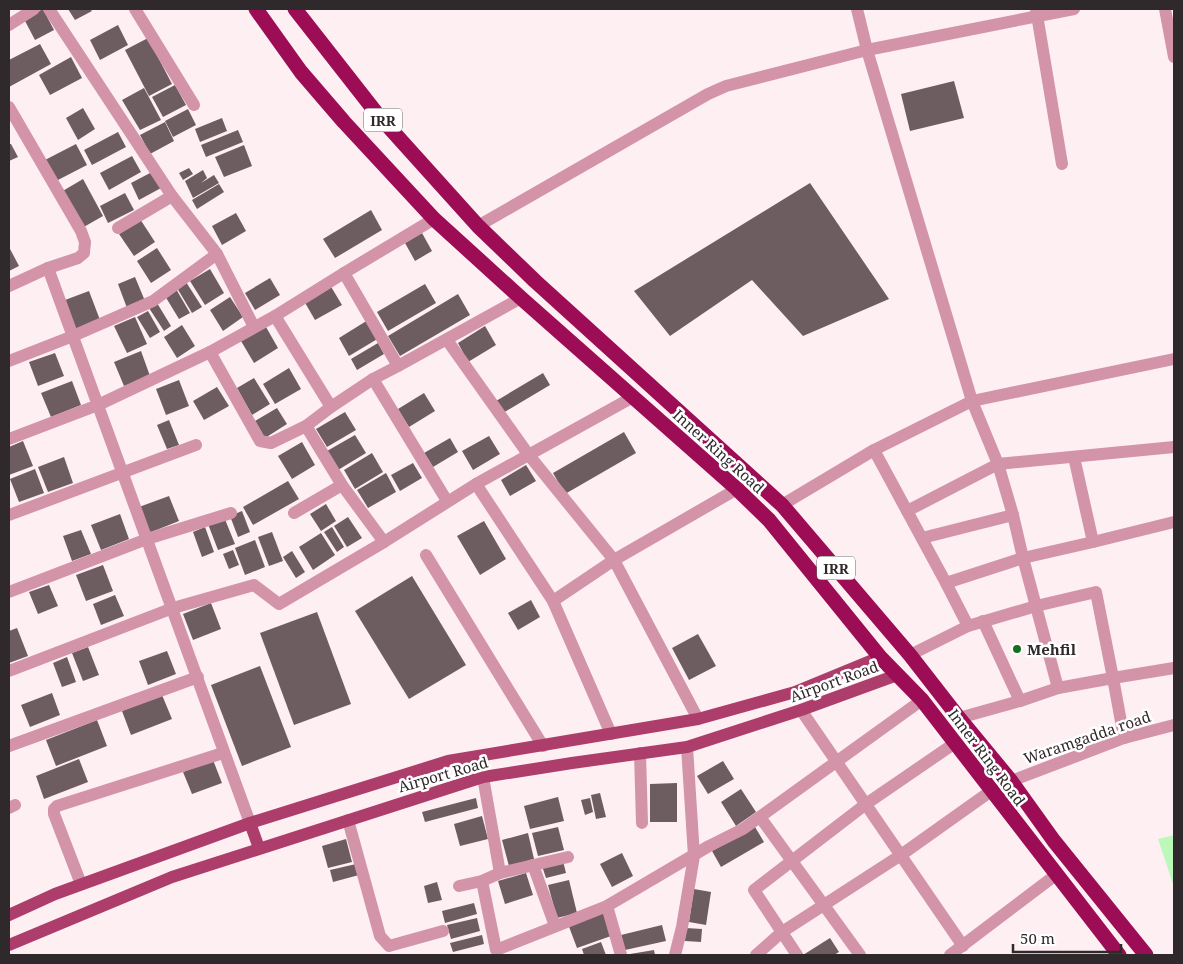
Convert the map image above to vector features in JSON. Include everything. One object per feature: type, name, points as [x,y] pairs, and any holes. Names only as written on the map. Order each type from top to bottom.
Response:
[{"type":"highway","name":"Inner Ring Road","points":[[256,9],[301,72],[344,122],[434,219],[769,520],[880,657],[922,700],[1116,952]]},
{"type":"highway","name":"Inner Ring Road","points":[[295,9],[378,115],[478,226],[535,281],[782,505],[910,654],[1011,781],[1054,841],[1146,955]]},
{"type":"highway","points":[[1116,952],[1131,936]]},
{"type":"main road","name":"Airport Road","points":[[9,915],[81,884],[250,823],[448,761],[698,719],[795,692],[880,657]]},
{"type":"main road","name":"Airport Road","points":[[9,945],[172,877],[484,777],[688,747],[801,710],[897,675]]},
{"type":"main road","points":[[250,823],[259,848]]},
{"type":"street","points":[[9,26],[34,9]]},
{"type":"street","points":[[49,9],[172,196],[217,254],[254,327]]},
{"type":"street","points":[[135,9],[194,104]]},
{"type":"street","points":[[857,9],[867,50],[972,401],[998,464],[1058,688]]},
{"type":"street","points":[[478,226],[708,94],[726,86],[867,50],[1037,13],[1074,9]]},
{"type":"street","points":[[1165,9],[1174,57]]},
{"type":"street","points":[[1037,13],[1062,164]]},
{"type":"street","points":[[9,107],[81,231],[85,242],[84,253],[78,258],[48,268],[9,286]]},
{"type":"street","points":[[118,228],[172,196]]},
{"type":"street","points":[[9,439],[98,405],[210,352],[275,316],[434,219]]},
{"type":"street","points":[[9,361],[73,336],[153,301],[217,254]]},
{"type":"street","points":[[48,268],[250,823]]},
{"type":"street","points":[[344,273],[398,366]]},
{"type":"street","points":[[210,352],[260,441],[271,443],[306,426],[373,379],[521,298]]},
{"type":"street","points":[[275,316],[331,407]]},
{"type":"street","points":[[447,340],[528,454],[614,560],[698,719]]},
{"type":"street","points":[[782,505],[874,450],[972,401],[1174,359]]},
{"type":"street","points":[[373,379],[448,501]]},
{"type":"street","points":[[9,671],[173,608],[254,585],[279,604],[384,542],[476,484],[632,397]]},
{"type":"street","points":[[306,426],[342,485],[384,542]]},
{"type":"street","points":[[9,515],[196,445]]},
{"type":"street","points":[[907,511],[998,464],[1174,447]]},
{"type":"street","points":[[874,450],[968,626]]},
{"type":"street","points":[[1074,457],[1093,542]]},
{"type":"street","points":[[476,484],[553,600],[611,734]]},
{"type":"street","points":[[294,513],[342,485]]},
{"type":"street","points":[[553,600],[614,560],[737,490]]},
{"type":"street","points":[[9,592],[148,539],[231,513]]},
{"type":"street","points":[[922,538],[1013,515]]},
{"type":"street","points":[[946,582],[1023,558],[1174,522]]},
{"type":"street","points":[[426,555],[543,746]]},
{"type":"street","points":[[910,654],[968,626],[1036,606],[1096,592],[1124,738]]},
{"type":"street","points":[[983,621],[1020,701]]},
{"type":"street","points":[[959,718],[1058,688],[1174,668]]},
{"type":"street","points":[[9,746],[198,677]]},
{"type":"street","points":[[482,881],[497,953],[555,926],[606,906],[743,829],[922,700]]},
{"type":"street","points":[[801,710],[963,946]]},
{"type":"street","name":"Waramgadda road","points":[[1011,781],[1124,738],[1174,725]]},
{"type":"street","points":[[798,955],[754,890],[866,804],[955,743]]},
{"type":"street","points":[[675,955],[682,927],[694,856],[688,747]]},
{"type":"street","points":[[81,884],[54,814],[54,809],[57,806],[223,753]]},
{"type":"street","points":[[640,753],[642,823]]},
{"type":"street","points":[[484,777],[500,873]]},
{"type":"street","points":[[756,955],[782,932],[901,855],[991,791]]},
{"type":"street","points":[[760,817],[860,955]]},
{"type":"street","points":[[348,820],[380,936],[389,946],[443,931]]},
{"type":"street","points":[[459,886],[482,881],[500,873],[568,857]]},
{"type":"street","points":[[533,865],[555,926]]},
{"type":"street","points":[[950,955],[1057,874]]},
{"type":"street","points":[[606,906],[622,955]]},
{"type":"green space","points":[[1174,835],[1174,887],[1158,839]]},
{"type":"building","points":[[43,9],[54,30],[35,40],[24,19]]},
{"type":"building","points":[[68,9],[90,9],[92,11],[75,20]]},
{"type":"building","points":[[118,25],[128,45],[100,60],[90,40]]},
{"type":"building","points":[[148,38],[172,84],[149,96],[125,50]]},
{"type":"building","points":[[40,44],[51,64],[9,87],[9,60]]},
{"type":"building","points":[[71,57],[82,78],[50,95],[39,75]]},
{"type":"building","points":[[954,81],[964,118],[910,131],[901,94]]},
{"type":"building","points":[[175,85],[186,105],[163,117],[152,97]]},
{"type":"building","points":[[144,88],[161,120],[140,130],[122,100]]},
{"type":"building","points":[[83,108],[95,129],[78,140],[66,118]]},
{"type":"building","points":[[188,109],[196,125],[173,137],[165,121]]},
{"type":"building","points":[[222,118],[227,131],[200,142],[195,129]]},
{"type":"building","points":[[165,122],[174,141],[150,154],[140,135]]},
{"type":"building","points":[[238,130],[243,142],[206,157],[201,145]]},
{"type":"building","points":[[118,132],[126,147],[92,165],[84,150]]},
{"type":"building","points":[[9,144],[11,144],[18,157],[9,161]]},
{"type":"building","points":[[76,144],[87,165],[56,181],[45,160]]},
{"type":"building","points":[[244,145],[252,166],[224,177],[215,157]]},
{"type":"building","points":[[132,156],[141,172],[109,190],[100,173]]},
{"type":"building","points":[[189,168],[193,174],[183,180],[179,173]]},
{"type":"building","points":[[203,170],[207,178],[201,183],[214,175],[219,183],[193,198],[185,181]]},
{"type":"building","points":[[152,172],[161,188],[139,200],[131,183]]},
{"type":"building","points":[[83,179],[103,216],[82,228],[61,192]]},
{"type":"building","points":[[810,183],[889,299],[803,336],[752,280],[670,336],[634,291]]},
{"type":"building","points":[[219,184],[224,192],[197,209],[192,200]]},
{"type":"building","points":[[125,193],[134,210],[108,223],[100,206]]},
{"type":"building","points":[[371,210],[382,230],[335,258],[323,239]]},
{"type":"building","points":[[236,213],[246,231],[222,245],[212,226]]},
{"type":"building","points":[[140,219],[155,242],[134,256],[119,234]]},
{"type":"building","points":[[422,233],[432,251],[415,261],[405,243]]},
{"type":"building","points":[[9,247],[19,266],[9,271]]},
{"type":"building","points":[[157,248],[171,270],[151,283],[137,261]]},
{"type":"building","points":[[210,269],[224,293],[205,305],[190,281]]},
{"type":"building","points":[[135,277],[145,301],[127,308],[118,284]]},
{"type":"building","points":[[270,278],[280,295],[255,310],[245,293]]},
{"type":"building","points":[[186,282],[202,307],[192,313],[177,288]]},
{"type":"building","points":[[425,284],[436,303],[388,331],[377,312]]},
{"type":"building","points":[[330,285],[342,305],[315,320],[304,301]]},
{"type":"building","points":[[176,289],[190,313],[179,319],[165,296]]},
{"type":"building","points":[[89,291],[100,320],[76,329],[65,300]]},
{"type":"building","points":[[458,294],[470,315],[400,356],[388,336]]},
{"type":"building","points":[[230,297],[243,317],[223,331],[210,310]]},
{"type":"building","points":[[157,303],[171,326],[164,331],[149,308]]},
{"type":"building","points":[[148,311],[160,332],[150,338],[137,317]]},
{"type":"building","points":[[135,317],[147,344],[127,353],[114,326]]},
{"type":"building","points":[[368,320],[379,338],[349,356],[339,338]]},
{"type":"building","points":[[182,325],[195,346],[177,358],[164,337]]},
{"type":"building","points":[[485,326],[496,345],[468,362],[458,343]]},
{"type":"building","points":[[266,327],[278,348],[254,363],[241,341]]},
{"type":"building","points":[[378,343],[384,354],[357,370],[351,359]]},
{"type":"building","points":[[141,351],[150,376],[124,386],[114,362]]},
{"type":"building","points":[[55,353],[64,376],[38,386],[29,362]]},
{"type":"building","points":[[289,368],[301,389],[275,404],[263,384]]},
{"type":"building","points":[[543,373],[550,385],[503,413],[496,401]]},
{"type":"building","points":[[254,378],[270,404],[252,415],[237,388]]},
{"type":"building","points":[[179,380],[189,406],[166,415],[156,389]]},
{"type":"building","points":[[72,381],[81,405],[51,417],[41,393]]},
{"type":"building","points":[[217,387],[229,406],[204,420],[193,401]]},
{"type":"building","points":[[424,393],[435,411],[409,427],[398,409]]},
{"type":"building","points":[[277,408],[287,424],[265,438],[255,421]]},
{"type":"building","points":[[345,412],[356,430],[327,447],[316,429]]},
{"type":"building","points":[[169,420],[179,445],[167,449],[157,425]]},
{"type":"building","points":[[624,432],[636,453],[565,494],[553,473]]},
{"type":"building","points":[[355,435],[366,453],[338,470],[327,451]]},
{"type":"building","points":[[489,436],[500,454],[473,470],[462,451]]},
{"type":"building","points":[[450,438],[458,452],[433,467],[424,453]]},
{"type":"building","points":[[23,441],[33,466],[9,475],[9,447]]},
{"type":"building","points":[[302,442],[315,465],[292,479],[278,456]]},
{"type":"building","points":[[372,453],[383,472],[355,489],[344,470]]},
{"type":"building","points":[[64,457],[73,483],[48,492],[38,467]]},
{"type":"building","points":[[413,463],[422,478],[400,491],[391,475]]},
{"type":"building","points":[[526,465],[536,481],[510,496],[501,480]]},
{"type":"building","points":[[35,469],[44,493],[19,502],[10,479]]},
{"type":"building","points":[[386,473],[396,492],[368,508],[357,490]]},
{"type":"building","points":[[288,481],[299,499],[253,525],[243,507]]},
{"type":"building","points":[[169,496],[179,521],[149,533],[139,507]]},
{"type":"building","points":[[326,504],[336,521],[321,531],[310,514]]},
{"type":"building","points":[[242,511],[250,532],[238,537],[230,516]]},
{"type":"building","points":[[120,514],[129,539],[101,550],[91,525]]},
{"type":"building","points":[[224,517],[235,544],[218,550],[208,524]]},
{"type":"building","points":[[348,517],[362,538],[347,547],[334,526]]},
{"type":"building","points":[[484,521],[506,559],[480,575],[457,536]]},
{"type":"building","points":[[205,527],[214,552],[202,557],[193,532]]},
{"type":"building","points":[[332,527],[344,547],[337,552],[324,532]]},
{"type":"building","points":[[81,530],[91,554],[72,561],[63,536]]},
{"type":"building","points":[[272,532],[283,561],[269,566],[258,537]]},
{"type":"building","points":[[321,533],[335,555],[313,570],[299,547]]},
{"type":"building","points":[[255,540],[265,567],[245,575],[235,548]]},
{"type":"building","points":[[233,550],[239,565],[229,569],[223,554]]},
{"type":"building","points":[[292,551],[305,572],[296,578],[283,557]]},
{"type":"building","points":[[103,565],[113,591],[86,601],[76,575]]},
{"type":"building","points":[[412,576],[466,665],[409,699],[355,611]]},
{"type":"building","points":[[49,585],[58,606],[38,614],[29,592]]},
{"type":"building","points":[[115,595],[124,616],[101,625],[93,604]]},
{"type":"building","points":[[531,600],[540,617],[518,630],[508,613]]},
{"type":"building","points":[[211,603],[221,629],[193,640],[183,614]]},
{"type":"building","points":[[317,612],[351,704],[294,725],[260,633]]},
{"type":"building","points":[[17,628],[28,656],[9,663],[9,631]]},
{"type":"building","points":[[698,634],[716,666],[689,680],[672,648]]},
{"type":"building","points":[[88,647],[99,675],[83,681],[72,653]]},
{"type":"building","points":[[167,651],[176,674],[148,685],[139,661]]},
{"type":"building","points":[[67,657],[76,682],[62,687],[53,663]]},
{"type":"building","points":[[260,666],[291,747],[242,766],[211,685]]},
{"type":"building","points":[[52,693],[60,715],[30,727],[21,705]]},
{"type":"building","points":[[162,695],[172,719],[131,735],[122,711]]},
{"type":"building","points":[[97,720],[107,746],[56,766],[46,740]]},
{"type":"building","points":[[79,759],[88,782],[44,799],[36,776]]},
{"type":"building","points":[[213,760],[222,783],[192,794],[183,772]]},
{"type":"building","points":[[723,761],[734,779],[708,794],[697,776]]},
{"type":"building","points":[[677,783],[677,822],[650,822],[650,784]]},
{"type":"building","points":[[741,789],[756,812],[736,826],[721,802]]},
{"type":"building","points":[[600,793],[606,817],[596,819],[591,795]]},
{"type":"building","points":[[558,797],[564,821],[530,829],[524,806]]},
{"type":"building","points":[[476,798],[478,808],[425,822],[422,812]]},
{"type":"building","points":[[590,798],[593,812],[585,815],[581,800]]},
{"type":"building","points":[[482,816],[488,839],[460,846],[454,824]]},
{"type":"building","points":[[558,827],[564,850],[538,856],[532,833]]},
{"type":"building","points":[[755,827],[764,842],[721,867],[712,851]]},
{"type":"building","points":[[528,833],[534,859],[509,866],[502,840]]},
{"type":"building","points":[[346,839],[352,862],[328,868],[322,846]]},
{"type":"building","points":[[622,853],[633,876],[612,887],[600,864]]},
{"type":"building","points":[[563,861],[566,873],[546,878],[542,866]]},
{"type":"building","points":[[356,864],[359,875],[333,882],[330,870]]},
{"type":"building","points":[[526,873],[533,895],[505,904],[498,881]]},
{"type":"building","points":[[569,880],[577,913],[557,918],[548,885]]},
{"type":"building","points":[[437,882],[442,900],[428,903],[424,886]]},
{"type":"building","points":[[694,889],[711,892],[706,925],[689,922]]},
{"type":"building","points":[[474,903],[477,914],[445,923],[442,911]]},
{"type":"building","points":[[603,912],[611,936],[577,948],[568,924]]},
{"type":"building","points":[[477,918],[480,931],[451,939],[447,925]]},
{"type":"building","points":[[662,925],[666,941],[625,950],[621,935]]},
{"type":"building","points":[[686,928],[702,929],[701,942],[685,941]]},
{"type":"building","points":[[482,935],[484,944],[453,952],[450,943]]},
{"type":"building","points":[[830,938],[839,952],[834,955],[803,955]]},
{"type":"building","points":[[601,942],[606,955],[584,955],[582,949]]},
{"type":"building","points":[[654,950],[655,955],[630,955],[630,954]]},
{"type":"place","name":"Mehfil","points":[[1017,649]]}]
